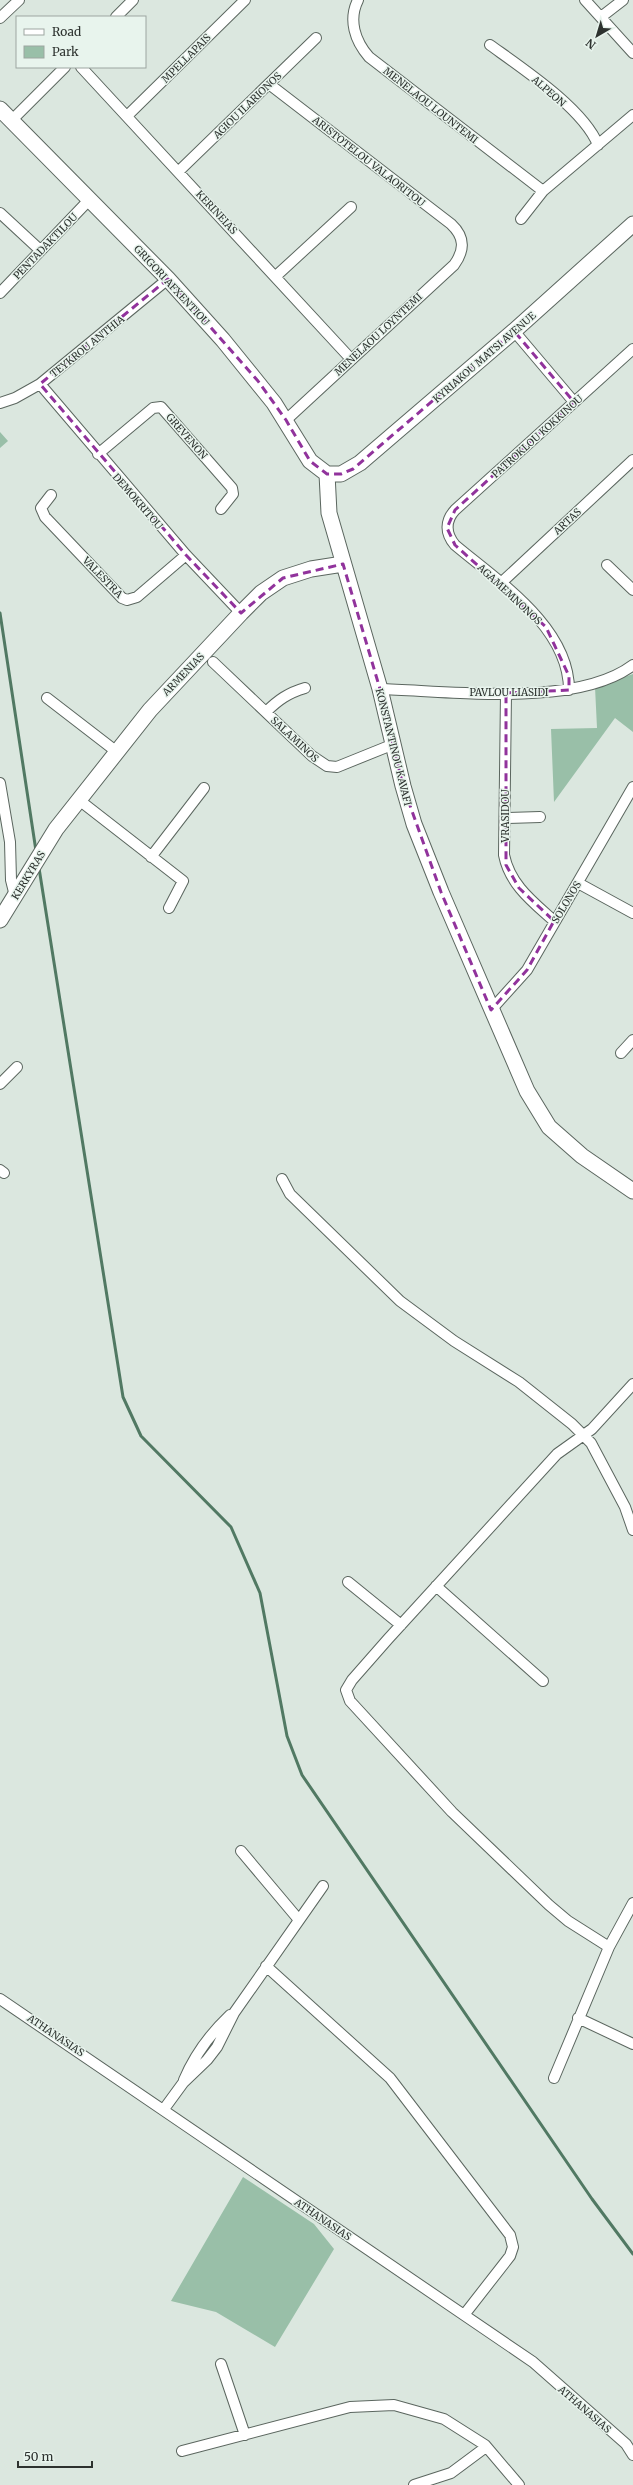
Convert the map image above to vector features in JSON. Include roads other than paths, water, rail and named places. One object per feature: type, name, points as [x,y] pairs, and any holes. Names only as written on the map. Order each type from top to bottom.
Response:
[{"type":"street","points":[[0,18],[19,0]]},
{"type":"street","points":[[117,16],[133,0]]},
{"type":"street","name":"MPELLAPAIS","points":[[127,116],[245,0]]},
{"type":"street","name":"MENELAOU LOUNTEMI","points":[[358,0],[354,13],[354,28],[359,43],[369,57],[543,192]]},
{"type":"street","points":[[585,0],[633,53]]},
{"type":"street","points":[[601,17],[623,0]]},
{"type":"street","name":"AGIOU ILARIONOS","points":[[178,171],[316,38]]},
{"type":"street","name":"ALPEON","points":[[490,45],[537,79],[587,126],[598,145]]},
{"type":"street","points":[[12,120],[64,68]]},
{"type":"street","name":"KERINEIAS","points":[[82,68],[276,276],[351,359]]},
{"type":"street","name":"ARISTOTELOU VALAORITOU","points":[[269,84],[451,224],[460,234],[463,244]]},
{"type":"street","name":"GRIGORI AFXENTIOU","points":[[0,109],[168,280],[258,381],[286,420],[310,461],[327,474]]},
{"type":"street","points":[[521,219],[543,192],[633,115]]},
{"type":"street","name":"PENTADAKTILOU","points":[[0,293],[90,199]]},
{"type":"street","points":[[276,276],[351,207]]},
{"type":"street","points":[[0,213],[40,250]]},
{"type":"street","name":"KYRIAKOU MATSI AVENUE","points":[[327,474],[341,474],[353,469],[514,331],[633,224]]},
{"type":"street","name":"MENELAOU LOYNTEMI","points":[[286,420],[454,265],[460,255],[463,244]]},
{"type":"street","name":"TEYKROU ANTHIA","points":[[0,403],[16,398],[40,384],[168,280]]},
{"type":"street","points":[[514,331],[574,402]]},
{"type":"street","name":"PATROKLOU KOKKINOU","points":[[447,528],[451,515],[455,510],[633,349]]},
{"type":"street","name":"DEMOKRITOU","points":[[40,384],[98,454],[186,555],[241,613]]},
{"type":"street","name":"GREVENON","points":[[98,454],[153,408],[161,407],[232,488],[233,494],[221,509]]},
{"type":"street","name":"ARTAS","points":[[501,583],[632,463]]},
{"type":"street","name":"KONSTANTINOU KAVAFI","points":[[327,474],[329,513],[342,564],[380,689],[403,786],[414,824],[491,1010],[527,1091],[549,1126],[582,1156],[633,1191]]},
{"type":"street","name":"VALESTRA","points":[[51,496],[41,508],[45,517],[122,598],[127,600],[138,597],[186,555]]},
{"type":"street","name":"AGAMEMNONOS","points":[[447,528],[451,540],[455,545],[501,583],[539,619],[549,632],[566,664],[569,690]]},
{"type":"street","name":"ARMENIAS","points":[[56,829],[152,707],[261,593],[283,578],[311,569],[342,564]]},
{"type":"street","points":[[607,565],[633,590]]},
{"type":"street","name":"SALAMINOS","points":[[213,662],[312,756],[327,766],[341,765],[394,744]]},
{"type":"street","name":"PAVLOU LIASIDI","points":[[380,689],[506,693],[569,690],[603,681],[633,665]]},
{"type":"street","points":[[266,712],[279,699],[290,692],[305,688]]},
{"type":"street","name":"VRASIDOU","points":[[506,693],[504,855],[509,873],[524,893],[554,921]]},
{"type":"street","points":[[47,698],[117,752]]},
{"type":"street","points":[[0,783],[10,842],[12,880],[18,892]]},
{"type":"street","name":"SOLONOS","points":[[491,1010],[527,970],[633,787]]},
{"type":"street","points":[[151,857],[204,788]]},
{"type":"street","points":[[78,800],[183,881],[169,908]]},
{"type":"street","points":[[505,818],[540,817]]},
{"type":"street","name":"KERKYRAS","points":[[0,920],[56,829]]},
{"type":"street","points":[[578,883],[633,913]]},
{"type":"street","points":[[621,1053],[633,1040]]},
{"type":"street","points":[[0,1084],[17,1067]]},
{"type":"street","points":[[282,1179],[290,1194],[400,1301],[454,1341],[519,1382],[572,1424],[591,1443],[625,1507],[633,1530]]},
{"type":"street","points":[[609,1947],[568,1921],[549,1905],[452,1812],[346,1696],[348,1685],[557,1454],[599,1421],[633,1384]]},
{"type":"street","points":[[348,1582],[401,1625]]},
{"type":"street","points":[[436,1586],[543,1682]]},
{"type":"street","points":[[241,1851],[298,1920]]},
{"type":"street","points":[[164,2109],[183,2083],[207,2060],[217,2047],[234,2012],[323,1886]]},
{"type":"street","points":[[554,2078],[609,1947],[633,1903]]},
{"type":"street","points":[[266,1966],[390,2078],[510,2235],[513,2247],[510,2256],[464,2315]]},
{"type":"street","name":"ATHANASIAS","points":[[0,1998],[533,2362],[626,2444],[633,2455]]},
{"type":"street","points":[[578,2018],[633,2044]]},
{"type":"street","points":[[221,2364],[245,2435]]},
{"type":"street","points":[[182,2451],[350,2407],[394,2405],[444,2419],[486,2447],[519,2485]]},
{"type":"street","points":[[414,2485],[451,2474],[486,2447]]},
{"type":"waterway","points":[[0,613],[36,851]]},
{"type":"waterway","points":[[39,868],[123,1397],[141,1436],[231,1527],[260,1593],[287,1736],[302,1775],[592,2199],[633,2254]]}]
